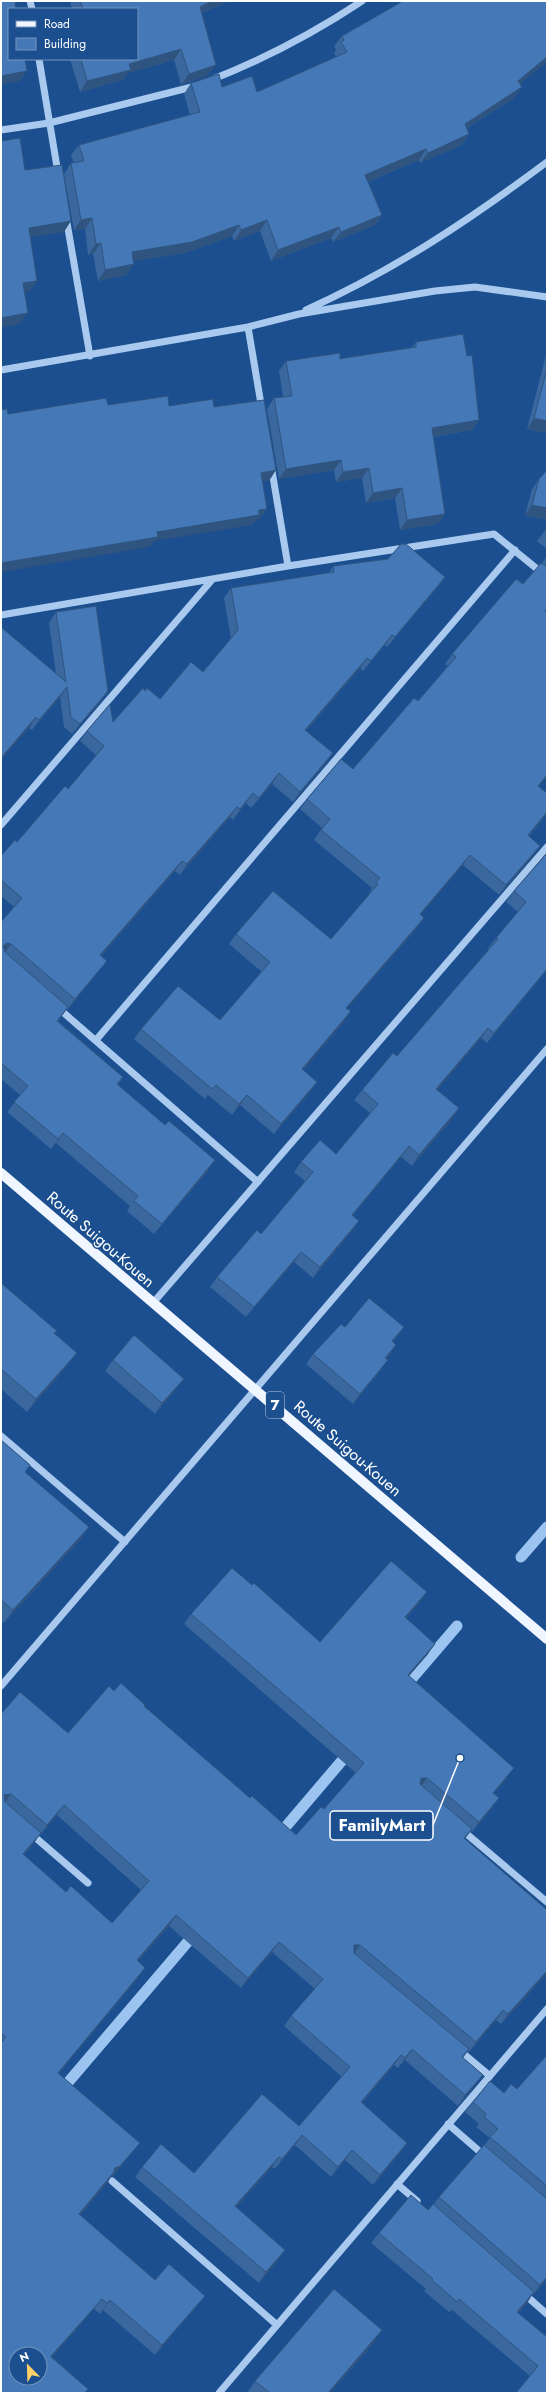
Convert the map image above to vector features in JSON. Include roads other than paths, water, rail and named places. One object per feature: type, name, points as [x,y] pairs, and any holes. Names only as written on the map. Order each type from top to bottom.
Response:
[{"type":"main road","name":"Route Suigou-Kouen","points":[[1,1173],[153,1303],[256,1388],[547,1639]]},
{"type":"street","points":[[1,130],[49,122],[192,87],[246,66],[324,26],[362,1]]},
{"type":"street","points":[[39,60],[60,185]]},
{"type":"street","points":[[299,314],[358,287],[401,263],[476,215],[547,162]]},
{"type":"street","points":[[64,208],[90,356]]},
{"type":"street","points":[[1,370],[90,356],[248,327],[299,314],[435,291],[475,287],[547,296]]},
{"type":"street","points":[[248,327],[264,419]]},
{"type":"street","points":[[270,458],[288,566]]},
{"type":"street","points":[[1,615],[211,581],[288,566],[494,534],[547,577]]},
{"type":"street","points":[[96,1040],[515,550]]},
{"type":"street","points":[[1,826],[211,581]]},
{"type":"street","points":[[153,1303],[547,847]]},
{"type":"street","points":[[49,999],[258,1182]]},
{"type":"street","points":[[1,1686],[547,1049]]},
{"type":"street","points":[[1,1436],[125,1542]]},
{"type":"street","points":[[459,1827],[547,1902]]},
{"type":"street","points":[[24,1828],[88,1883]]},
{"type":"street","points":[[219,2393],[547,2008]]},
{"type":"street","points":[[453,2045],[490,2076]]},
{"type":"street","points":[[448,2124],[495,2164]]},
{"type":"street","points":[[112,2181],[277,2325]]},
{"type":"street","points":[[397,2184],[421,2205]]},
{"type":"street","points":[[517,2288],[547,2314]]},
{"type":"waterway","points":[[521,1557],[547,1527]]},
{"type":"waterway","points":[[403,1689],[457,1626]]},
{"type":"waterway","points":[[277,1837],[351,1750]]},
{"type":"waterway","points":[[59,2093],[197,1931]]},
{"type":"place","name":"FamilyMart","points":[[460,1758]]}]
